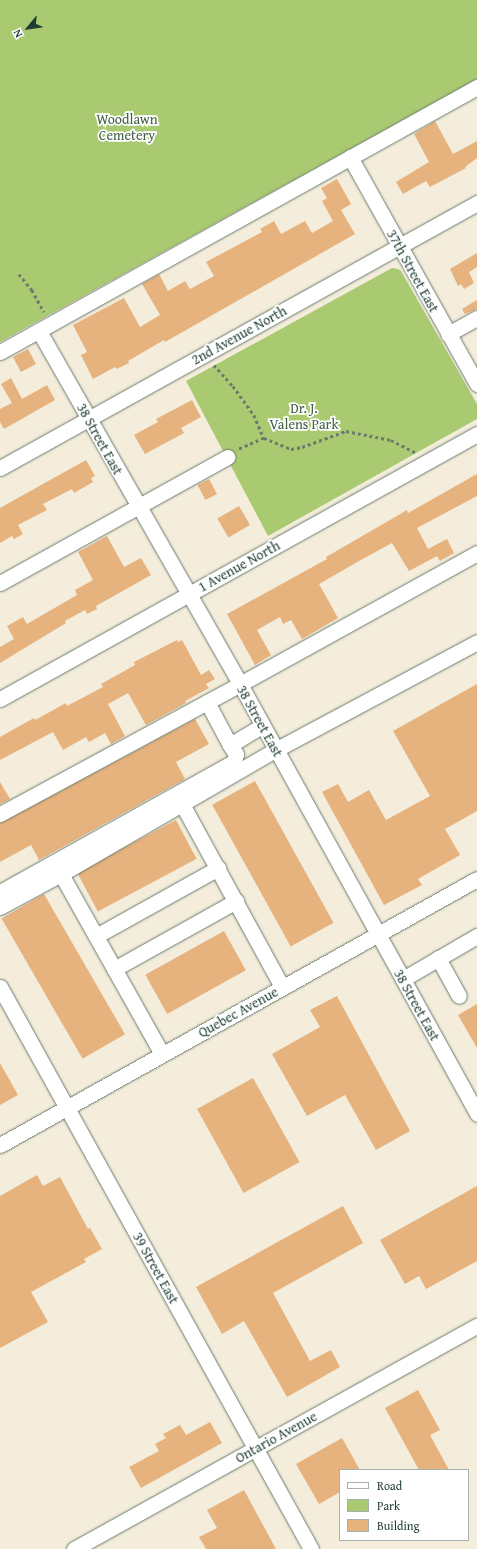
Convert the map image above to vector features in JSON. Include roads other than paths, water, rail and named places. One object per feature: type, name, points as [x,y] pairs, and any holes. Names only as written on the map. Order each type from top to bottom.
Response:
[{"type":"street","points":[[0,352],[477,87]]},
{"type":"street","name":"37th Street East","points":[[350,157],[477,384]]},
{"type":"street","name":"2nd Avenue North","points":[[0,468],[477,203]]},
{"type":"street","points":[[448,334],[477,318]]},
{"type":"street","name":"38 Street East","points":[[45,328],[89,418],[188,595],[240,684],[275,750],[475,1107]]},
{"type":"street","name":"1 Avenue North","points":[[0,699],[477,434]]},
{"type":"street","points":[[0,583],[227,457]]},
{"type":"street","points":[[0,814],[477,553]]},
{"type":"street","points":[[0,907],[275,750],[477,642]]},
{"type":"street","points":[[0,892],[234,762],[236,754],[207,702]]},
{"type":"street","points":[[230,745],[262,726]]},
{"type":"street","points":[[182,804],[282,987]]},
{"type":"street","points":[[96,936],[218,868]]},
{"type":"street","points":[[60,874],[162,1054]]},
{"type":"street","name":"Quebec Avenue","points":[[0,1145],[477,879]]},
{"type":"street","points":[[114,969],[236,901]]},
{"type":"street","points":[[403,979],[477,936]]},
{"type":"street","points":[[438,958],[459,996]]},
{"type":"street","name":"39 Street East","points":[[0,987],[311,1549]]},
{"type":"street","name":"Ontario Avenue","points":[[74,1549],[477,1326]]},
{"type":"park label","name":"Woodlawn Cemetery","points":[[127,128]]},
{"type":"park label","name":"Dr. J. Valens Park","points":[[304,416]]}]
